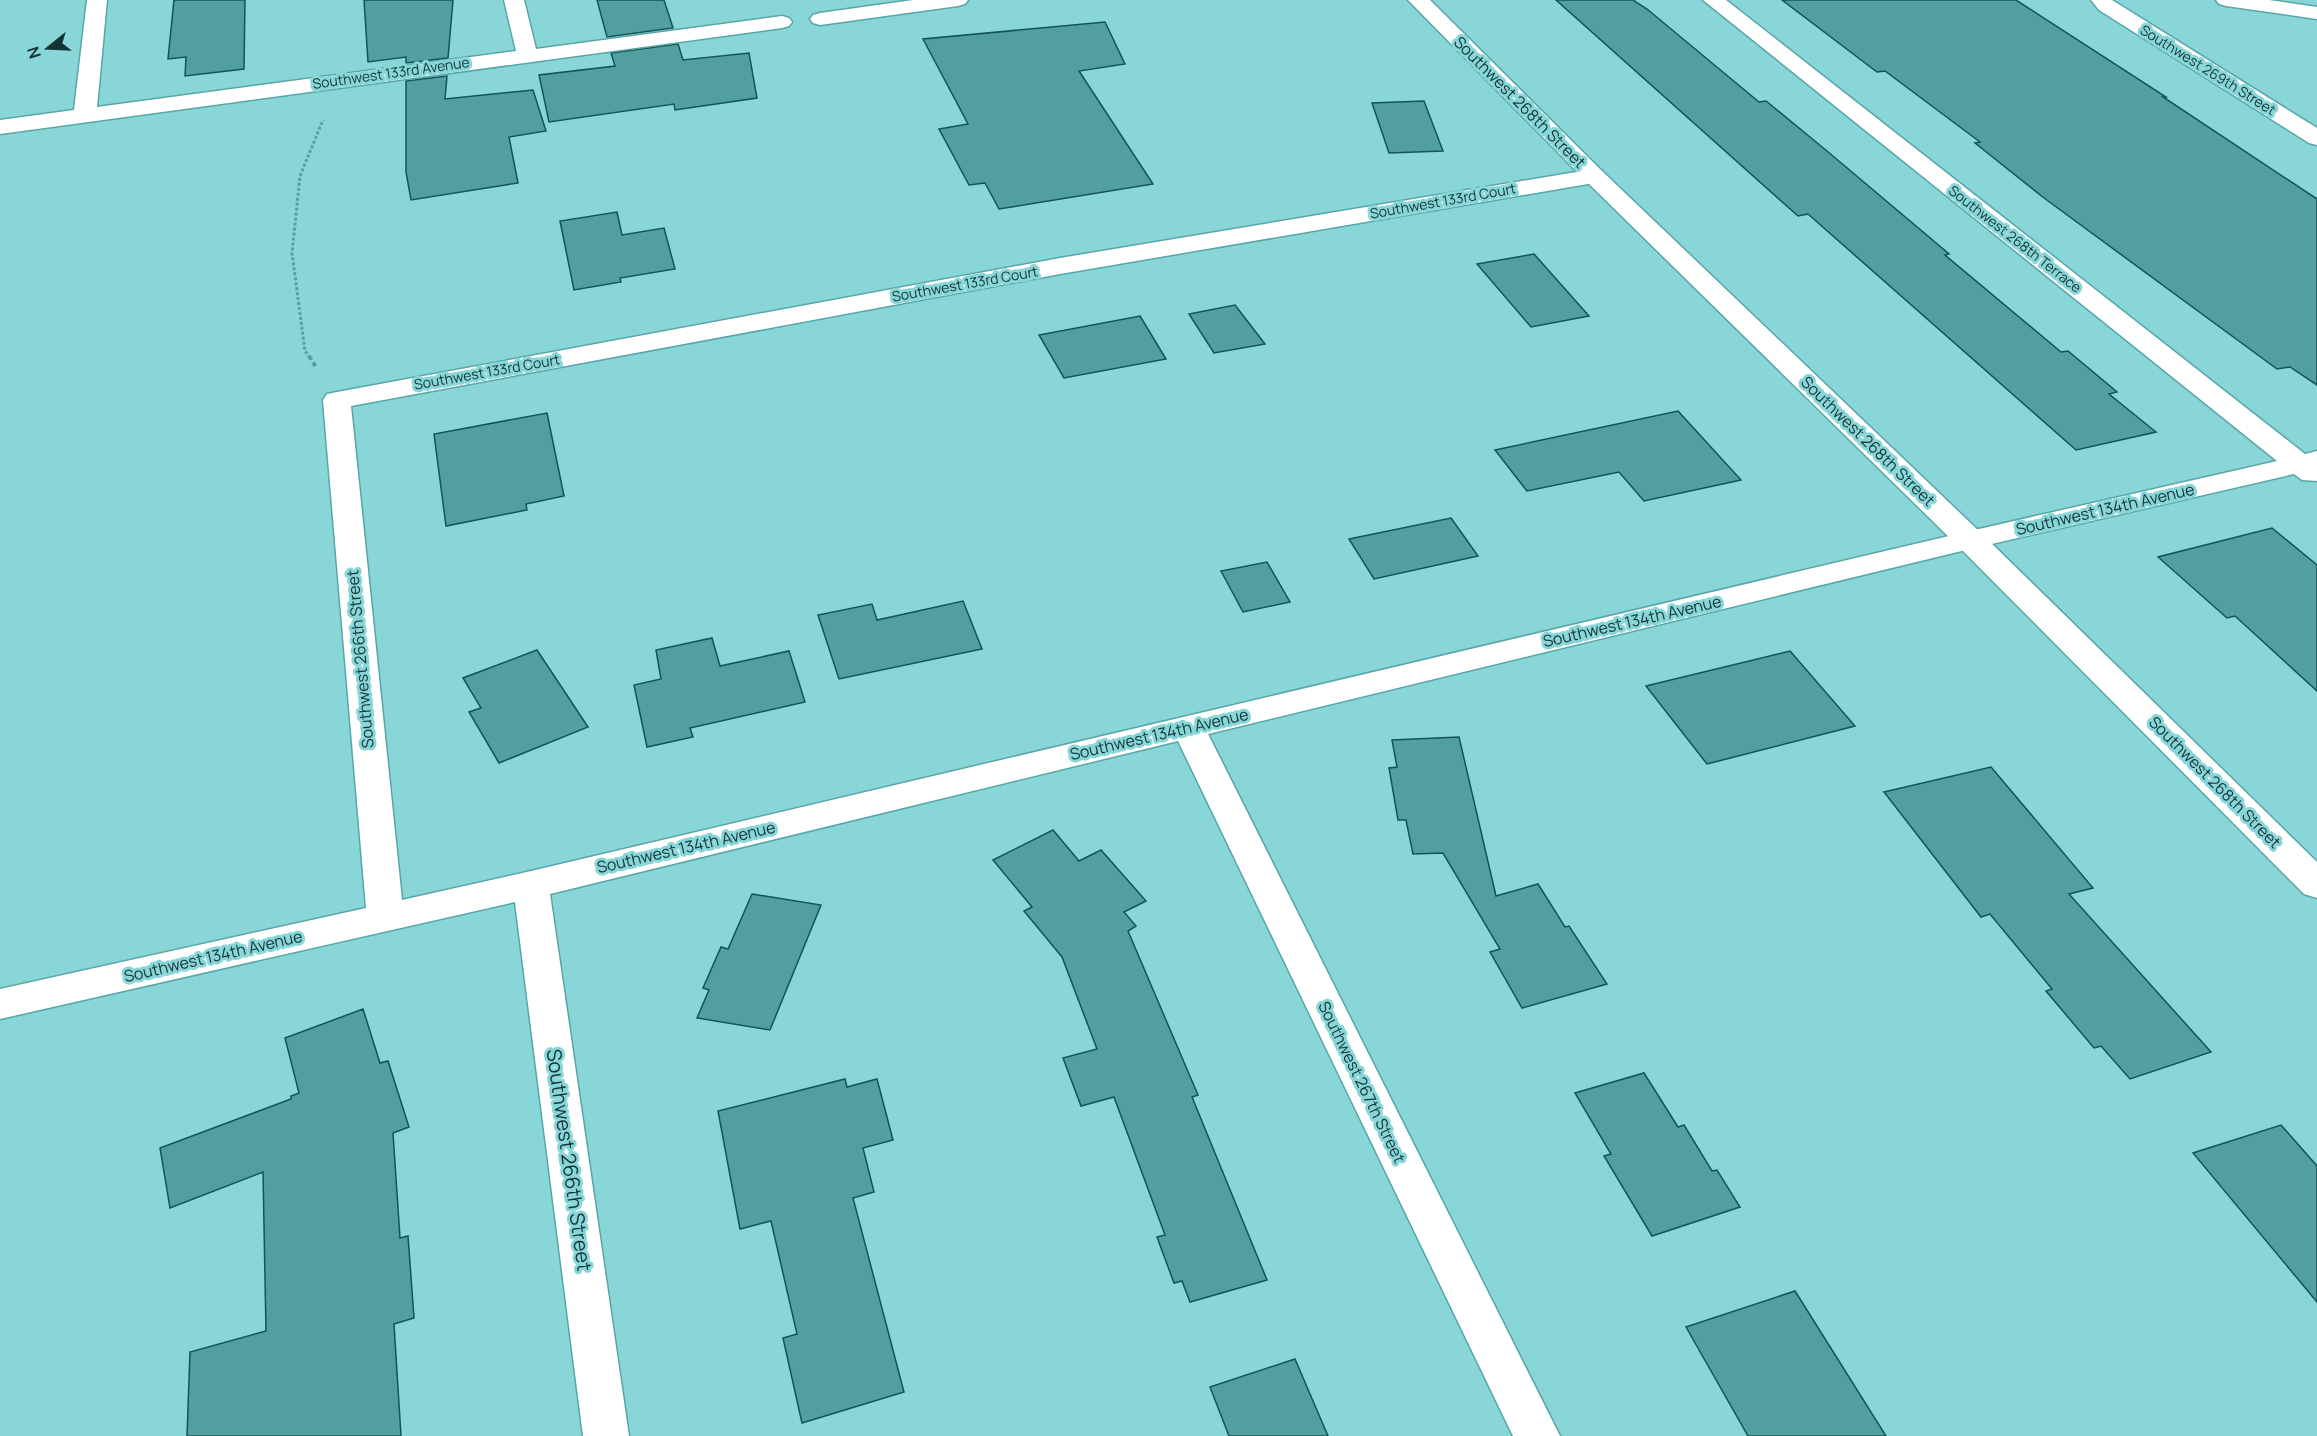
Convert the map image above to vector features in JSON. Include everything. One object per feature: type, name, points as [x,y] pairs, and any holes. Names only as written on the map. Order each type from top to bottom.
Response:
[{"type":"street","points":[[85,115],[97,0]]},
{"type":"street","points":[[514,0],[526,56]]},
{"type":"street","points":[[820,19],[958,0]]},
{"type":"street","name":"Southwest 268th Street","points":[[1418,0],[1594,176],[1970,540],[2317,884]]},
{"type":"street","name":"Southwest 268th Terrace","points":[[1713,0],[2311,467]]},
{"type":"street","name":"Southwest 269th Street","points":[[2101,0],[2106,6],[2317,138]]},
{"type":"street","points":[[2226,0],[2317,13]]},
{"type":"street","name":"Southwest 133rd Avenue","points":[[0,127],[782,22]]},
{"type":"street","name":"Southwest 133rd Court","points":[[337,400],[1060,266],[1594,176]]},
{"type":"street","name":"Southwest 266th Street","points":[[337,400],[385,917]]},
{"type":"street","name":"Southwest 134th Avenue","points":[[0,1004],[531,885],[1970,540],[2311,467]]},
{"type":"street","name":"Southwest 267th Street","points":[[1188,727],[1537,1436]]},
{"type":"street","name":"Southwest 266th Street","points":[[531,885],[606,1436]]},
{"type":"path","points":[[337,400],[305,351],[292,253],[300,176],[339,80]]},
{"type":"building","points":[[174,0],[245,0],[244,69],[185,76],[186,57],[168,59]]},
{"type":"building","points":[[364,0],[453,0],[448,58],[406,63],[406,57],[368,62]]},
{"type":"building","points":[[597,0],[664,0],[673,28],[607,37]]},
{"type":"building","points":[[1556,0],[1633,0],[1647,9],[1759,102],[1766,101],[1827,151],[1949,254],[1945,255],[2061,352],[2068,351],[2117,392],[2109,394],[2156,432],[2076,450],[1808,214],[1798,216]]},
{"type":"building","points":[[1782,0],[2016,0],[2166,97],[2163,97],[2317,199],[2317,385],[2290,367],[2277,369],[2044,198],[1975,143],[1980,142],[1885,71],[1877,72]]},
{"type":"building","points":[[1105,22],[1125,64],[1079,71],[1153,184],[999,209],[985,183],[969,185],[939,129],[968,124],[923,39]]},
{"type":"building","points":[[678,44],[683,60],[749,53],[757,98],[675,110],[674,104],[549,122],[539,75],[615,66],[611,53]]},
{"type":"building","points":[[447,76],[445,99],[533,90],[546,131],[509,137],[518,183],[411,200],[406,172],[406,81]]},
{"type":"building","points":[[1424,101],[1443,151],[1389,153],[1372,103]]},
{"type":"building","points":[[617,212],[622,235],[664,228],[675,269],[620,278],[621,282],[574,290],[560,221]]},
{"type":"building","points":[[1534,254],[1589,316],[1531,327],[1477,264]]},
{"type":"building","points":[[1235,305],[1265,344],[1214,353],[1189,314]]},
{"type":"building","points":[[1140,316],[1166,359],[1064,378],[1039,335]]},
{"type":"building","points":[[1678,411],[1741,480],[1644,501],[1619,472],[1527,491],[1495,450]]},
{"type":"building","points":[[547,413],[564,496],[526,504],[527,510],[446,526],[434,434]]},
{"type":"building","points":[[1451,518],[1478,556],[1374,579],[1349,539]]},
{"type":"building","points":[[2272,528],[2317,565],[2317,691],[2235,616],[2227,618],[2158,557]]},
{"type":"building","points":[[1267,562],[1290,602],[1243,612],[1221,571]]},
{"type":"building","points":[[963,601],[982,649],[839,679],[818,615],[872,604],[877,620]]},
{"type":"building","points":[[712,638],[720,666],[789,651],[805,702],[690,728],[693,737],[647,747],[634,685],[661,679],[656,650]]},
{"type":"building","points":[[537,650],[588,727],[499,763],[469,712],[481,708],[463,678]]},
{"type":"building","points":[[1790,651],[1855,726],[1707,764],[1646,686]]},
{"type":"building","points":[[1459,737],[1496,896],[1538,884],[1565,927],[1569,926],[1607,984],[1522,1008],[1490,952],[1500,949],[1443,853],[1413,854],[1406,820],[1398,820],[1389,768],[1397,767],[1392,740]]},
{"type":"building","points":[[1991,767],[2093,888],[2069,894],[2211,1052],[2130,1079],[2101,1046],[2094,1048],[2046,991],[2052,989],[1990,914],[1981,917],[1884,792]]},
{"type":"building","points":[[1053,830],[1079,861],[1101,850],[1146,901],[1124,912],[1136,926],[1128,931],[1198,1095],[1192,1097],[1267,1280],[1190,1302],[1182,1281],[1174,1283],[1157,1237],[1165,1235],[1114,1097],[1081,1106],[1063,1058],[1097,1049],[1062,957],[1024,911],[1032,907],[993,860]]},
{"type":"building","points":[[752,894],[821,905],[770,1030],[697,1018],[709,990],[703,988],[721,947],[728,949]]},
{"type":"building","points":[[363,1009],[380,1063],[388,1061],[409,1127],[393,1133],[400,1238],[408,1236],[414,1318],[394,1324],[401,1436],[187,1436],[190,1352],[266,1331],[263,1172],[170,1208],[160,1148],[291,1099],[291,1096],[299,1093],[285,1038]]},
{"type":"building","points":[[1644,1073],[1678,1127],[1684,1125],[1712,1171],[1717,1170],[1740,1207],[1652,1236],[1604,1156],[1611,1154],[1575,1093]]},
{"type":"building","points":[[845,1079],[847,1087],[877,1079],[893,1140],[863,1148],[874,1192],[853,1198],[904,1392],[802,1423],[783,1338],[797,1334],[771,1221],[740,1229],[718,1111]]},
{"type":"building","points":[[2281,1125],[2317,1166],[2317,1302],[2193,1153]]},
{"type":"building","points":[[1795,1291],[1886,1436],[1748,1436],[1686,1327]]},
{"type":"building","points":[[1295,1359],[1328,1436],[1229,1436],[1210,1387]]}]
